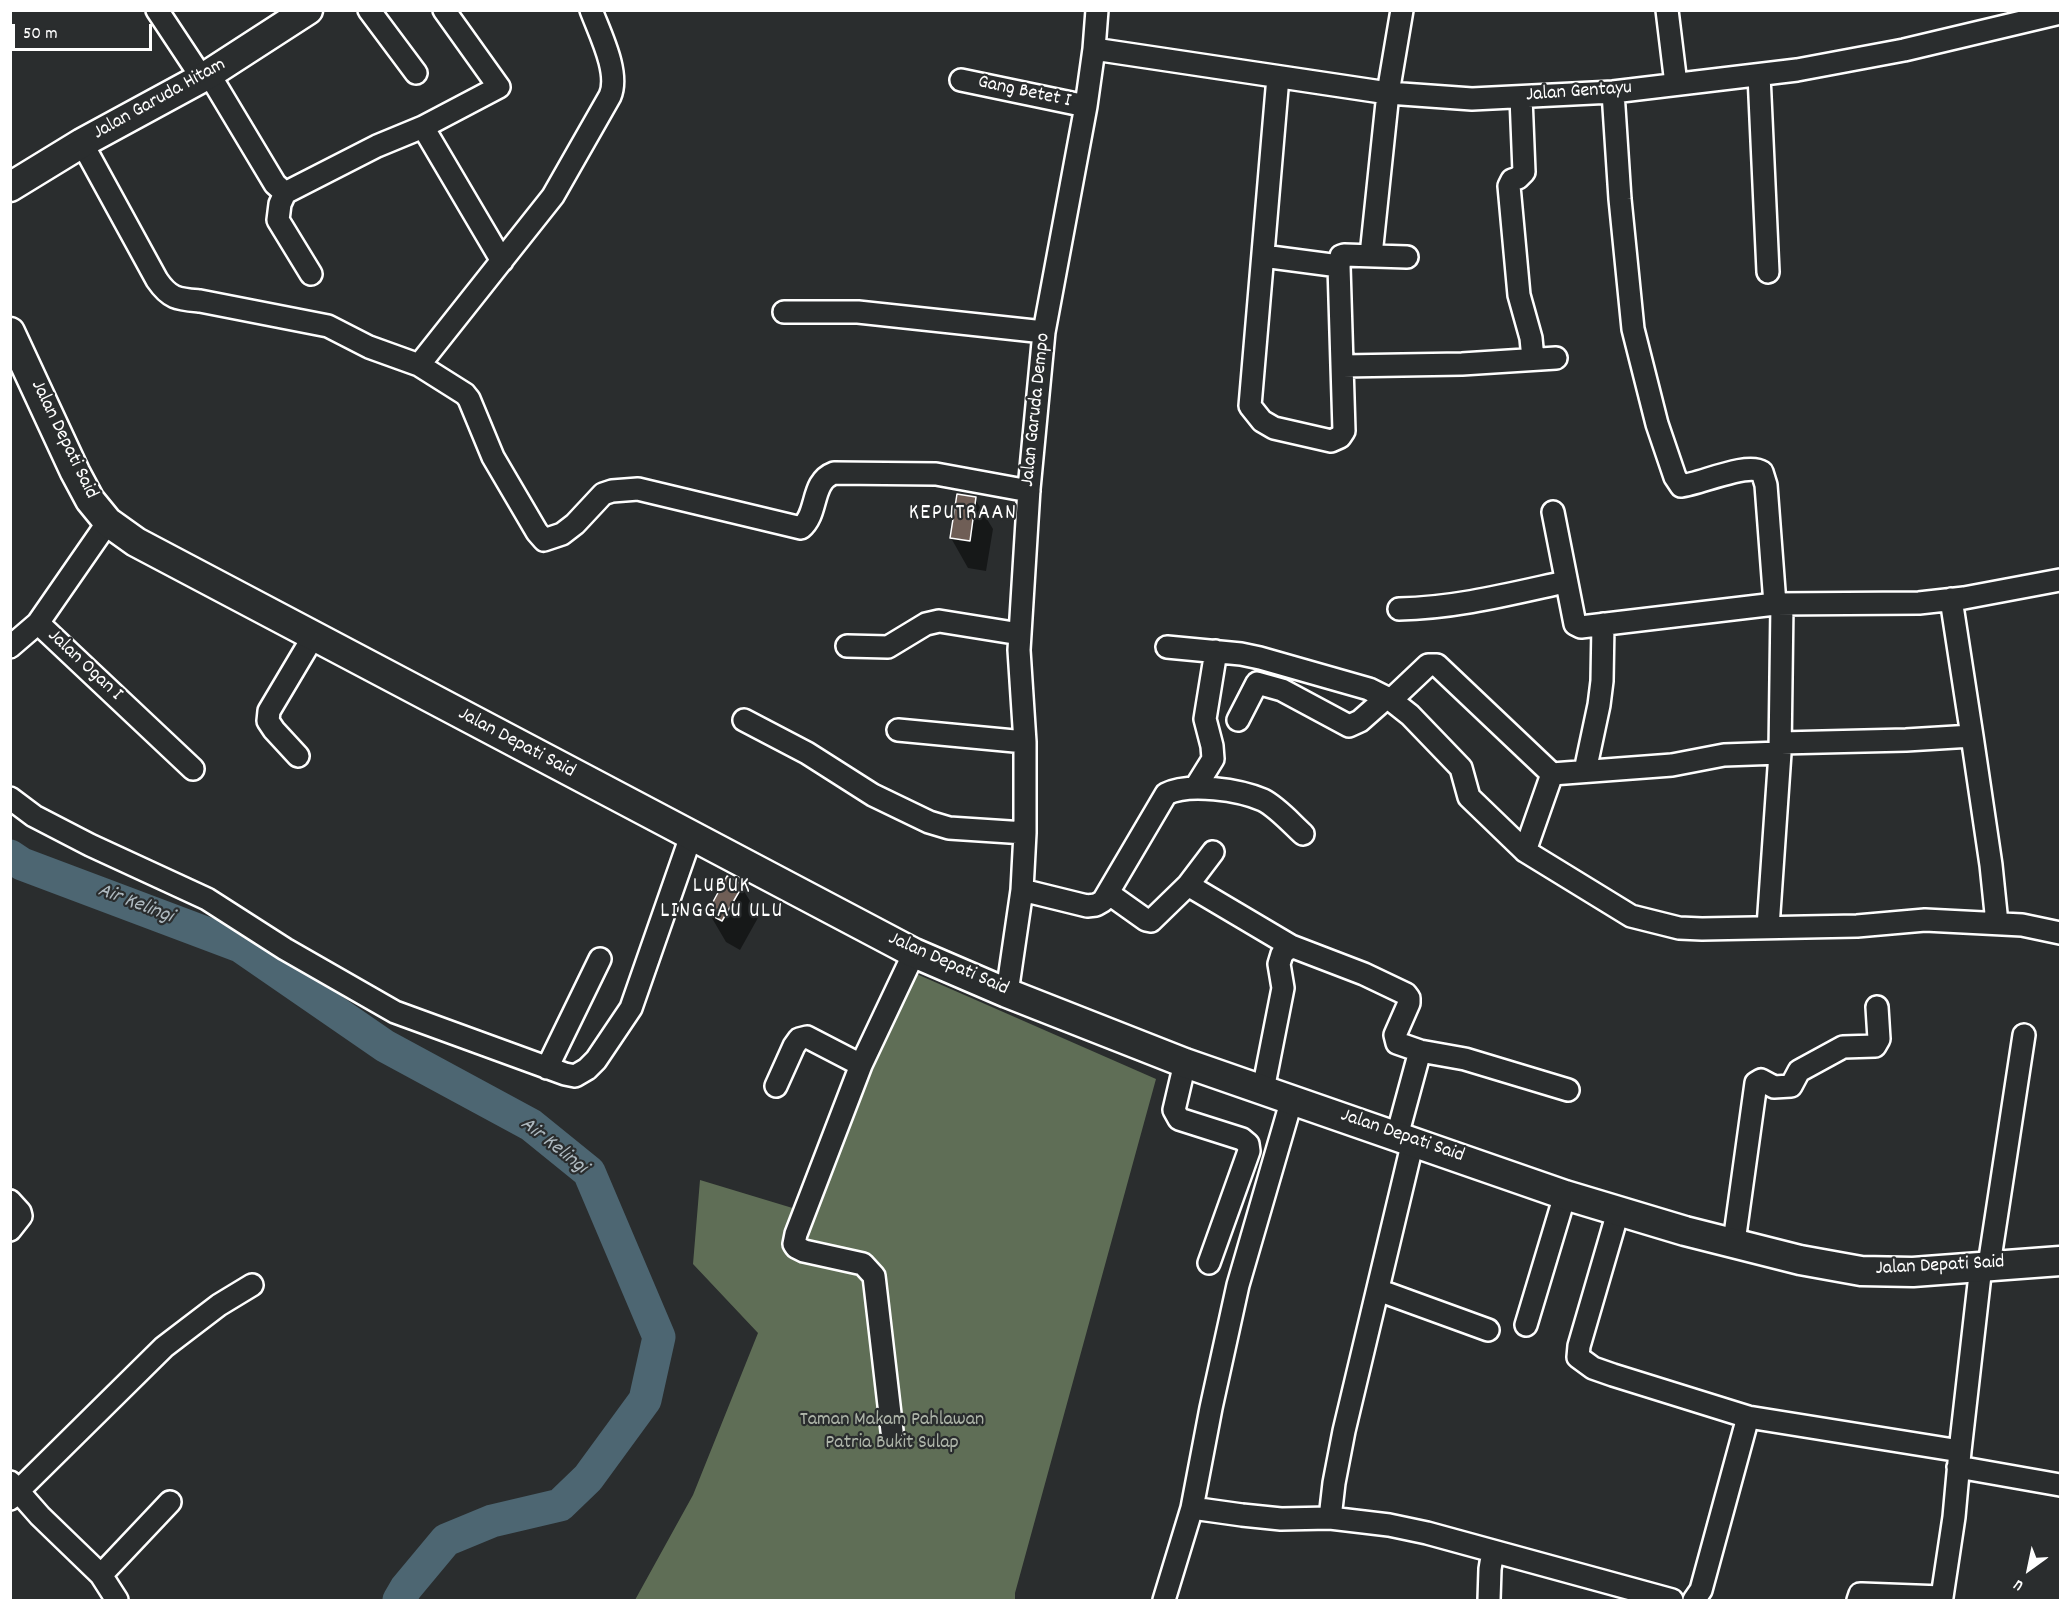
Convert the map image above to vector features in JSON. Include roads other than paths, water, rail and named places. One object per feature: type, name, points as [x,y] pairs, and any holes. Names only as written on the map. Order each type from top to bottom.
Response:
[{"type":"main road","name":"Jalan Garuda Hitam","points":[[10,187],[82,143],[206,76],[297,13]]},
{"type":"main road","name":"Jalan Depati Said","points":[[10,332],[90,500],[108,522],[136,542],[914,952],[1007,993],[1185,1063],[1565,1195],[1685,1231],[1800,1260],[1861,1271],[1913,1272],[2061,1261]]},
{"type":"street","points":[[157,10],[206,76],[275,184],[285,193]]},
{"type":"street","points":[[369,10],[416,73]]},
{"type":"street","points":[[311,274],[278,220],[281,198],[285,193],[377,146],[423,127],[499,87],[444,10]]},
{"type":"street","points":[[419,365],[558,189],[612,91],[613,73],[591,10]]},
{"type":"street","name":"Jalan Garuda Dempo","points":[[1007,993],[1022,890],[1025,834],[1020,634],[1029,491],[1044,332],[1086,106],[1094,49],[1096,10]]},
{"type":"street","points":[[1371,255],[1388,93],[1402,10]]},
{"type":"street","points":[[1667,10],[1677,84]]},
{"type":"street","name":"Jalan Gentayu","points":[[1094,49],[1388,93],[1472,99],[1613,92],[1797,70],[1904,50],[2061,13]]},
{"type":"street","points":[[1759,75],[1768,272]]},
{"type":"street","points":[[1278,77],[1250,406],[1254,414],[1274,428],[1331,441],[1340,437],[1344,430],[1339,266],[1341,256],[1407,257]]},
{"type":"street","name":"Gang Betet I","points":[[961,80],[1086,106]]},
{"type":"street","points":[[1613,92],[1620,199],[1633,329],[1657,424],[1675,477],[1681,486],[1743,470],[1757,469],[1762,472],[1766,485],[1778,604],[1781,748],[1768,927]]},
{"type":"street","points":[[1521,97],[1524,172],[1512,180],[1509,186],[1519,295],[1531,338],[1533,360]]},
{"type":"street","points":[[423,127],[502,261]]},
{"type":"street","points":[[82,143],[157,280],[169,295],[180,299],[328,326],[369,347],[419,365],[458,389],[469,399],[493,457],[544,540],[562,534],[575,524],[603,494],[623,490],[638,489],[801,528],[807,522],[820,483],[828,475],[834,473],[936,474],[1029,491]]},
{"type":"street","points":[[1263,256],[1339,266]]},
{"type":"street","points":[[784,312],[858,312],[1044,332]]},
{"type":"street","points":[[1343,366],[1462,364],[1556,358]]},
{"type":"street","points":[[1554,512],[1565,582],[1576,626],[1581,627],[1778,604],[1919,603],[2061,580]]},
{"type":"street","name":"Jalan Ogan I","points":[[108,522],[38,623],[193,769]]},
{"type":"street","points":[[1399,609],[1434,609],[1565,582]]},
{"type":"street","points":[[1951,599],[1997,923]]},
{"type":"street","points":[[847,646],[888,647],[926,624],[939,621],[1020,634]]},
{"type":"street","points":[[10,647],[38,623]]},
{"type":"street","points":[[1585,771],[1602,681],[1603,624]]},
{"type":"street","points":[[298,756],[268,721],[269,711],[313,637]]},
{"type":"street","points":[[1167,647],[1260,658],[1369,689],[1388,699],[1410,715],[1461,768],[1468,797],[1525,851],[1631,916],[1679,928],[1857,926],[1925,920],[2022,925],[2061,933]]},
{"type":"street","points":[[1195,788],[1213,759],[1205,719],[1216,651]]},
{"type":"street","points":[[1238,720],[1257,683],[1260,658]]},
{"type":"street","points":[[1257,683],[1282,690],[1349,726],[1360,721],[1428,665],[1437,665],[1552,774],[1672,765],[1724,755],[1781,748],[1972,736]]},
{"type":"street","points":[[744,720],[807,753],[873,795],[929,822],[949,828],[1025,834]]},
{"type":"street","points":[[898,730],[1024,742]]},
{"type":"street","points":[[1525,851],[1552,774]]},
{"type":"street","points":[[1022,890],[1087,906],[1103,901],[1166,794],[1174,789],[1195,788],[1239,792],[1265,801],[1303,834]]},
{"type":"street","points":[[10,798],[34,816],[207,898],[285,949],[395,1012],[547,1068],[575,1076],[596,1060],[631,1008],[691,836]]},
{"type":"street","points":[[1108,893],[1146,920],[1151,921],[1188,885],[1213,852]]},
{"type":"street","points":[[1188,885],[1291,946],[1364,974],[1406,994],[1409,1003],[1395,1035],[1401,1045],[1464,1059],[1568,1090]]},
{"type":"street","points":[[1263,1090],[1283,988],[1279,964],[1282,954],[1291,946]]},
{"type":"street","points":[[892,1431],[874,1276],[863,1264],[804,1251],[794,1244],[861,1065],[914,952]]},
{"type":"street","points":[[547,1068],[600,959]]},
{"type":"street","points":[[1734,1242],[1756,1083],[1761,1080],[1774,1087],[1791,1086],[1799,1071],[1843,1047],[1875,1046],[1879,1039],[1877,1007]]},
{"type":"street","points":[[1858,1600],[1860,1594],[1942,1599],[1985,1266],[2024,1035]]},
{"type":"street","points":[[776,1086],[794,1046],[799,1039],[807,1037],[861,1065]]},
{"type":"street","points":[[1330,1518],[1344,1431],[1378,1290],[1420,1051]]},
{"type":"street","points":[[1185,1063],[1174,1110],[1176,1116],[1179,1119],[1242,1139],[1248,1144],[1249,1151],[1209,1263]]},
{"type":"street","points":[[1164,1600],[1192,1508],[1238,1285],[1292,1099]]},
{"type":"street","points":[[1526,1325],[1565,1195]]},
{"type":"street","points":[[10,1202],[21,1216],[10,1230]]},
{"type":"street","points":[[1617,1212],[1579,1346],[1578,1357],[1593,1368],[1748,1417],[1959,1459],[2061,1485]]},
{"type":"street","points":[[117,1600],[101,1575],[13,1491],[164,1347],[219,1305],[252,1285]]},
{"type":"street","points":[[1378,1290],[1488,1330]]},
{"type":"street","points":[[1694,1600],[1701,1590],[1748,1417]]},
{"type":"street","points":[[101,1575],[170,1502]]},
{"type":"street","points":[[1192,1508],[1242,1515],[1330,1518],[1389,1525],[1672,1600]]},
{"type":"street","points":[[1489,1600],[1493,1551]]},
{"type":"waterway","name":"Air Kelingi","points":[[10,856],[22,864],[240,946],[385,1046],[531,1125],[589,1172],[659,1337],[645,1400],[588,1478],[560,1505],[492,1521],[446,1540],[406,1588],[399,1600]]},
{"type":"district","name":"KEPUTRAAN","points":[[963,515]]},
{"type":"district","name":"LUBUK LINGGAU ULU","points":[[722,900]]},
{"type":"park label","name":"Taman Makam Pahlawan Patria Bukit Sulap","points":[[892,1432]]}]
